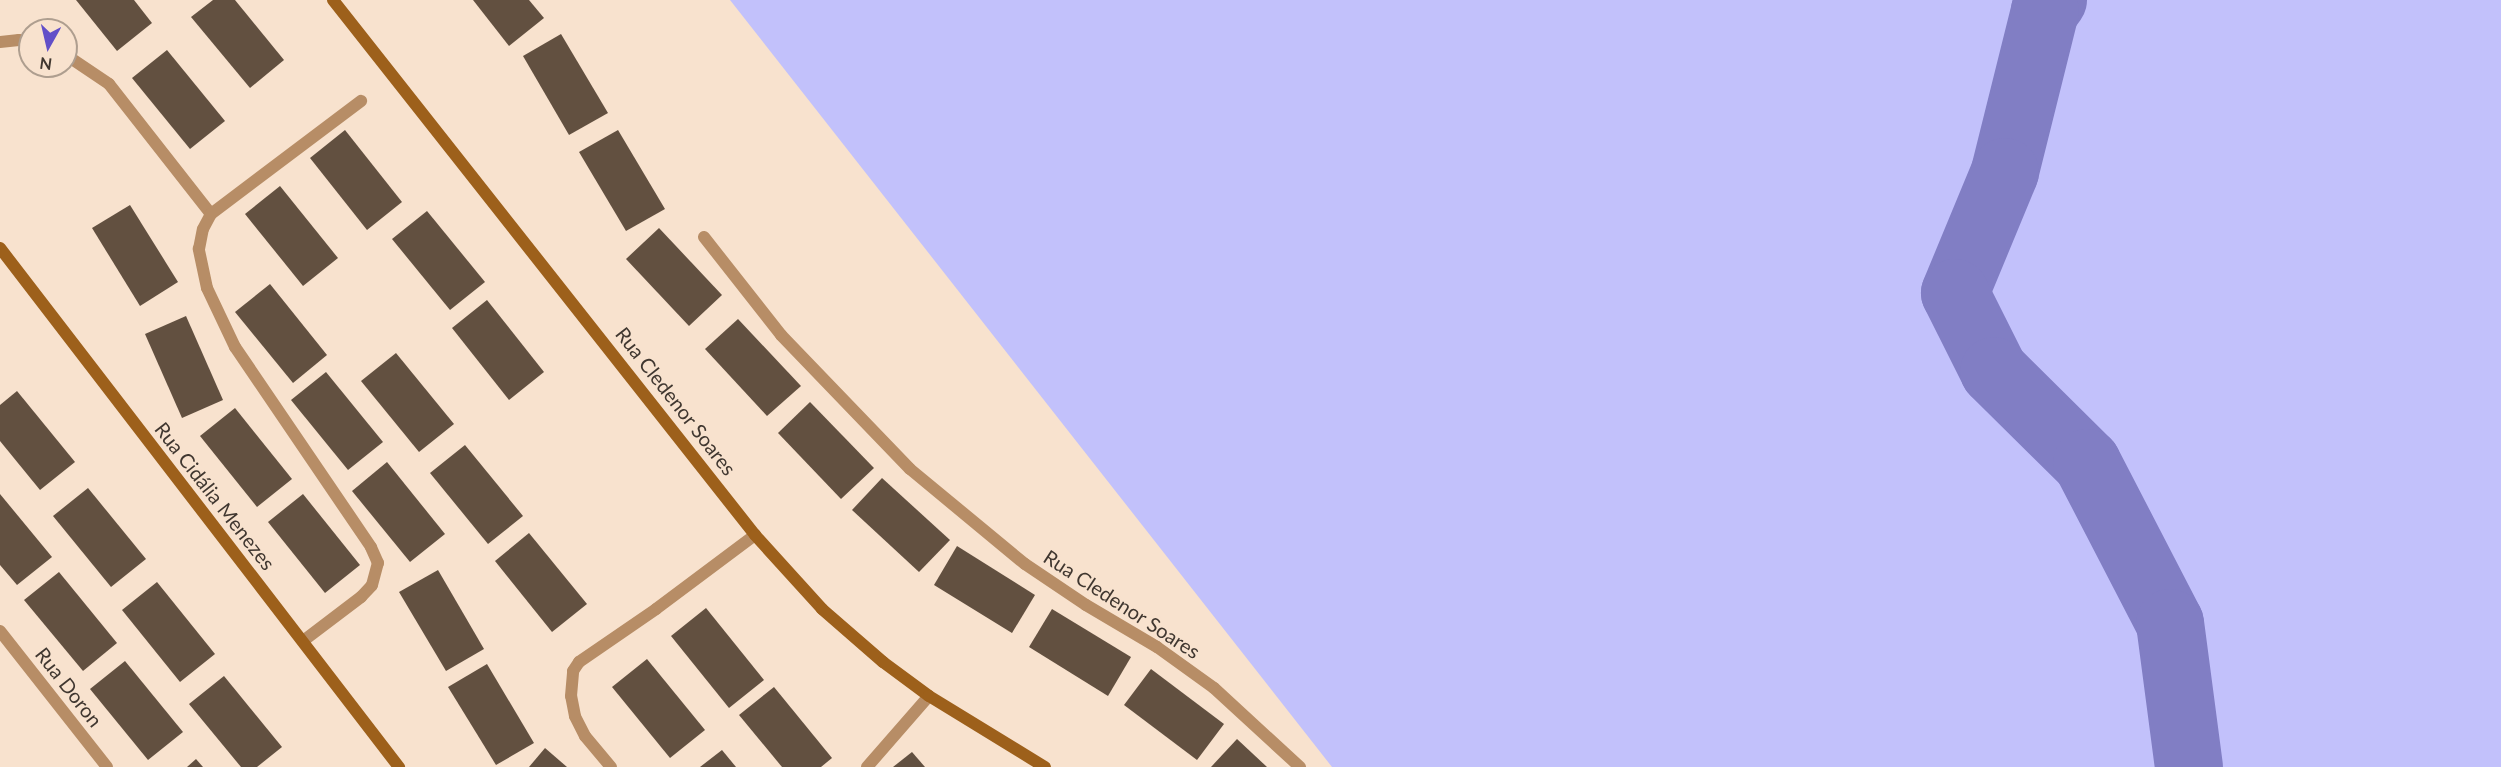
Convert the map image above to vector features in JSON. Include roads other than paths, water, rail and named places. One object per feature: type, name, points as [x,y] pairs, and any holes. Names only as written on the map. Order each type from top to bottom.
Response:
[{"type":"street","name":"Rua Cledenor Soares","points":[[333,0],[755,534],[822,609],[883,662],[929,696],[1045,767]]},
{"type":"street","points":[[0,42],[18,40]]},
{"type":"street","points":[[78,63],[109,84],[211,214]]},
{"type":"street","points":[[303,641],[361,597],[372,585],[378,563],[370,547],[235,347],[207,288],[199,249],[203,229],[211,214],[361,101]]},
{"type":"street","name":"Rua Cledenor Soares","points":[[704,237],[781,335],[910,470],[1025,564],[1086,605],[1157,647],[1214,688],[1300,767]]},
{"type":"street","name":"Rua Cidália Menezes","points":[[0,248],[399,767]]},
{"type":"street","points":[[611,767],[585,736],[575,716],[571,696],[573,671],[579,662],[656,609],[755,534]]},
{"type":"street","name":"Rua Doron","points":[[0,631],[107,767]]},
{"type":"street","points":[[867,767],[929,696]]},
{"type":"waterway","points":[[2053,0],[2045,11],[2005,172],[1955,293],[1994,371],[2087,463],[2170,623],[2189,767]]}]
